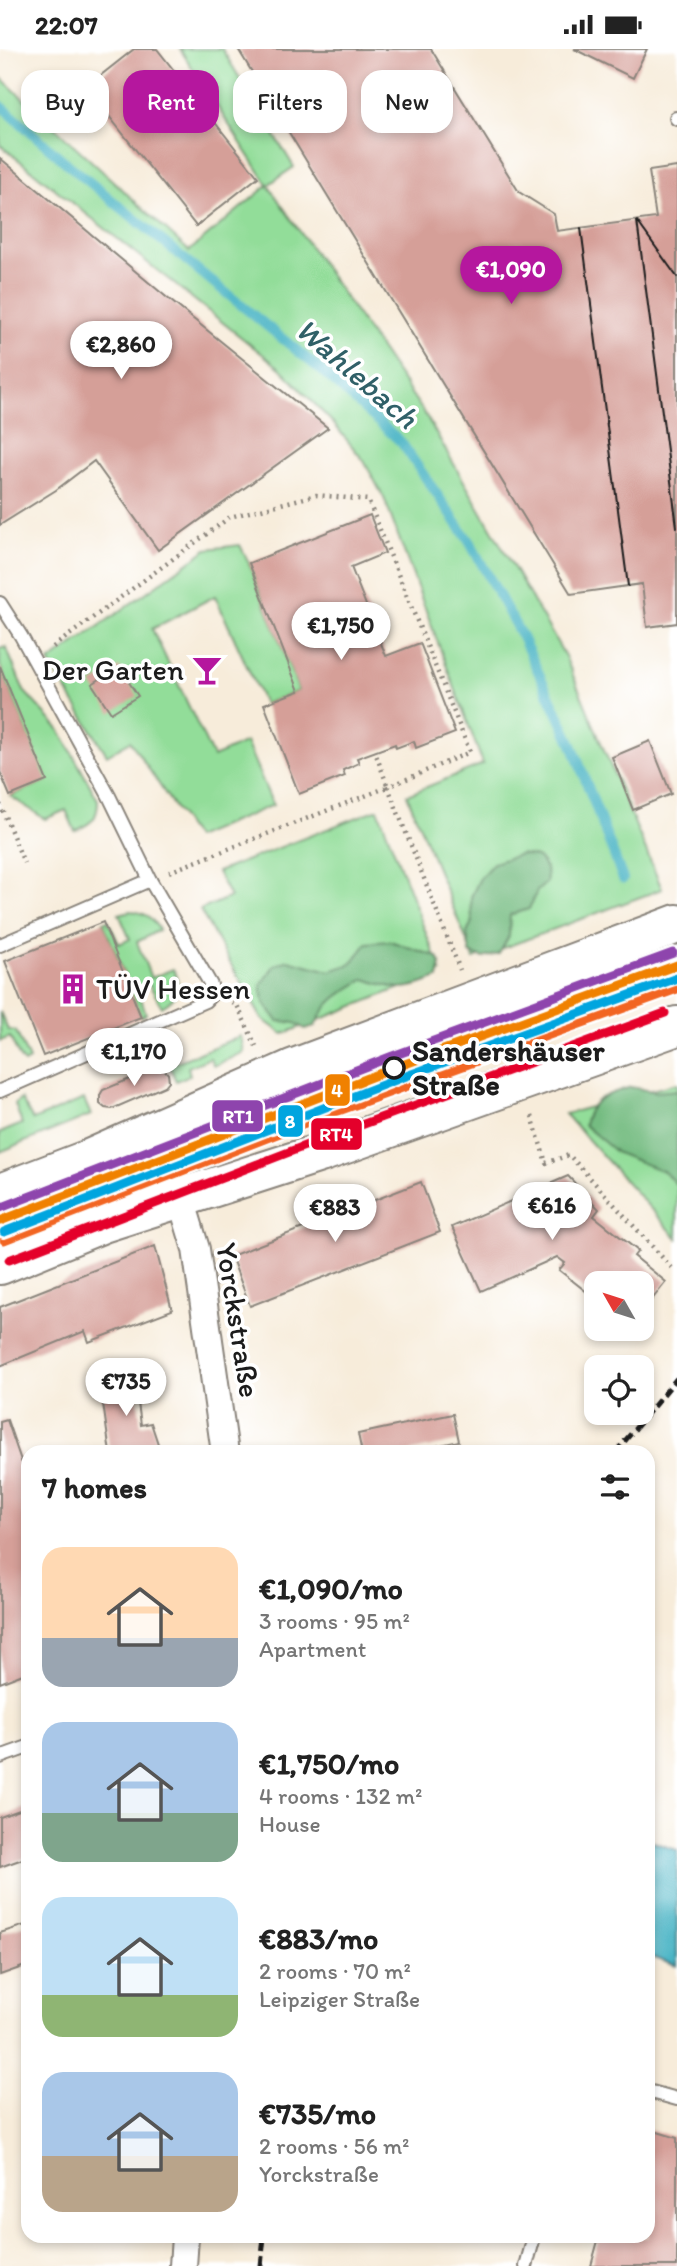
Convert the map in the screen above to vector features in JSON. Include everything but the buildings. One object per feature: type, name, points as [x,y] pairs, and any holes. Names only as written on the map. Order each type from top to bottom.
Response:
[{"type":"main road","points":[[0,1193],[89,1159],[271,1077],[677,924]]},
{"type":"main road","points":[[0,1265],[103,1223],[174,1181],[320,1153],[677,1026]]},
{"type":"street","name":"Yorckstraße","points":[[174,1181],[196,1249],[224,1445]]},
{"type":"street","points":[[183,2266],[185,2243]]},
{"type":"lane","points":[[0,603],[22,636],[109,796],[150,880],[211,985],[212,994],[205,1001],[0,1091]]},
{"type":"lane","points":[[0,945],[150,880]]},
{"type":"lane","points":[[0,1229],[174,1181],[304,1111],[677,976]]},
{"type":"lane","points":[[0,1757],[21,1750]]},
{"type":"lane","points":[[655,2093],[677,2099]]},
{"type":"lane","points":[[526,2266],[532,2243]]},
{"type":"path","points":[[34,660],[230,517],[316,495],[368,500],[470,752],[388,787],[175,869]]},
{"type":"path","points":[[375,752],[463,977]]},
{"type":"path","points":[[0,804],[24,863]]},
{"type":"path","points":[[529,1105],[546,1163],[569,1156],[673,1268]]},
{"type":"green space","points":[[180,49],[222,49],[235,70],[233,131],[219,109],[219,70],[194,70]]},
{"type":"green space","points":[[0,77],[21,96],[21,133],[61,133],[189,251],[268,185],[425,414],[565,656],[662,889],[474,959],[407,795],[483,764],[384,498],[364,461],[334,424],[281,369],[0,145]]},
{"type":"green space","points":[[234,133],[273,133],[294,167],[268,185]]},
{"type":"green space","points":[[240,545],[299,691],[264,704],[215,596],[152,629],[213,757],[246,742],[273,805],[195,838],[130,741],[107,755],[49,662],[207,549]]},
{"type":"green space","points":[[6,647],[24,691],[59,729],[98,800],[93,820],[75,831],[66,810],[45,819],[10,796],[46,781],[0,666],[0,649]]},
{"type":"green space","points":[[378,809],[441,972],[283,1034],[262,1019],[200,910],[230,897],[217,872]]},
{"type":"green space","points":[[521,854],[537,857],[546,868],[547,882],[537,891],[529,909],[510,915],[509,936],[499,954],[483,958],[470,953],[467,933],[472,922],[471,897],[480,878],[493,863]]},
{"type":"green space","points":[[130,911],[148,916],[159,930],[137,942],[151,978],[173,969],[178,986],[172,1000],[162,1007],[149,984],[138,989],[146,1014],[141,1017],[103,922],[108,920],[119,944],[130,939],[119,914]]},
{"type":"green space","points":[[390,941],[438,957],[441,964],[438,978],[402,988],[365,979],[336,998],[325,1009],[315,1026],[305,1029],[295,1023],[278,1021],[264,1003],[261,985],[274,966],[288,960],[330,971],[351,964],[367,943]]},
{"type":"green space","points":[[0,1012],[8,1030],[16,1031],[29,1060],[24,1063],[10,1037],[0,1041]]},
{"type":"green space","points":[[241,1036],[244,1052],[214,1066],[210,1058],[188,1067],[190,1075],[176,1081],[169,1065]]},
{"type":"green space","points":[[677,1083],[677,1238],[565,1114]]},
{"type":"green space","points":[[631,1087],[657,1092],[677,1090],[677,1185],[663,1171],[617,1153],[584,1125],[590,1108],[595,1103],[607,1095]]},
{"type":"green space","points":[[21,1099],[33,1120],[84,1099],[91,1115],[0,1152],[0,1133],[22,1124],[15,1104]]},
{"type":"water","points":[[655,1842],[677,1850],[677,1966],[655,1958]]},
{"type":"waterway","name":"Wahlebach","points":[[0,105],[71,167],[321,370],[401,442],[469,541],[522,637],[571,742],[623,879]]},
{"type":"tram line","points":[[677,277],[637,221],[677,527]]},
{"type":"tram line","points":[[581,228],[628,586]]},
{"type":"tram line","name":"4","points":[[0,1221],[394,1068],[677,965]]},
{"type":"railway","points":[[622,1445],[677,1378]]},
{"type":"railway","points":[[261,2266],[263,2243]]},
{"type":"transit line","name":"RT1","points":[[0,1208],[390,1057],[673,953]]},
{"type":"transit line","points":[[0,1229],[304,1111],[677,976]]},
{"type":"transit line","name":"8","points":[[4,1232],[398,1079],[677,978]]},
{"type":"transit line","points":[[4,1240],[308,1122],[677,989]]},
{"type":"transit line","name":"RT4","points":[[9,1260],[315,1142],[665,1013]]},
{"type":"place","name":"Der Garten","points":[[207,670]]},
{"type":"place","name":"TÜV Hessen","points":[[73,989]]},
{"type":"place","name":"Sandershäuser Straße","points":[[394,1068]]}]
